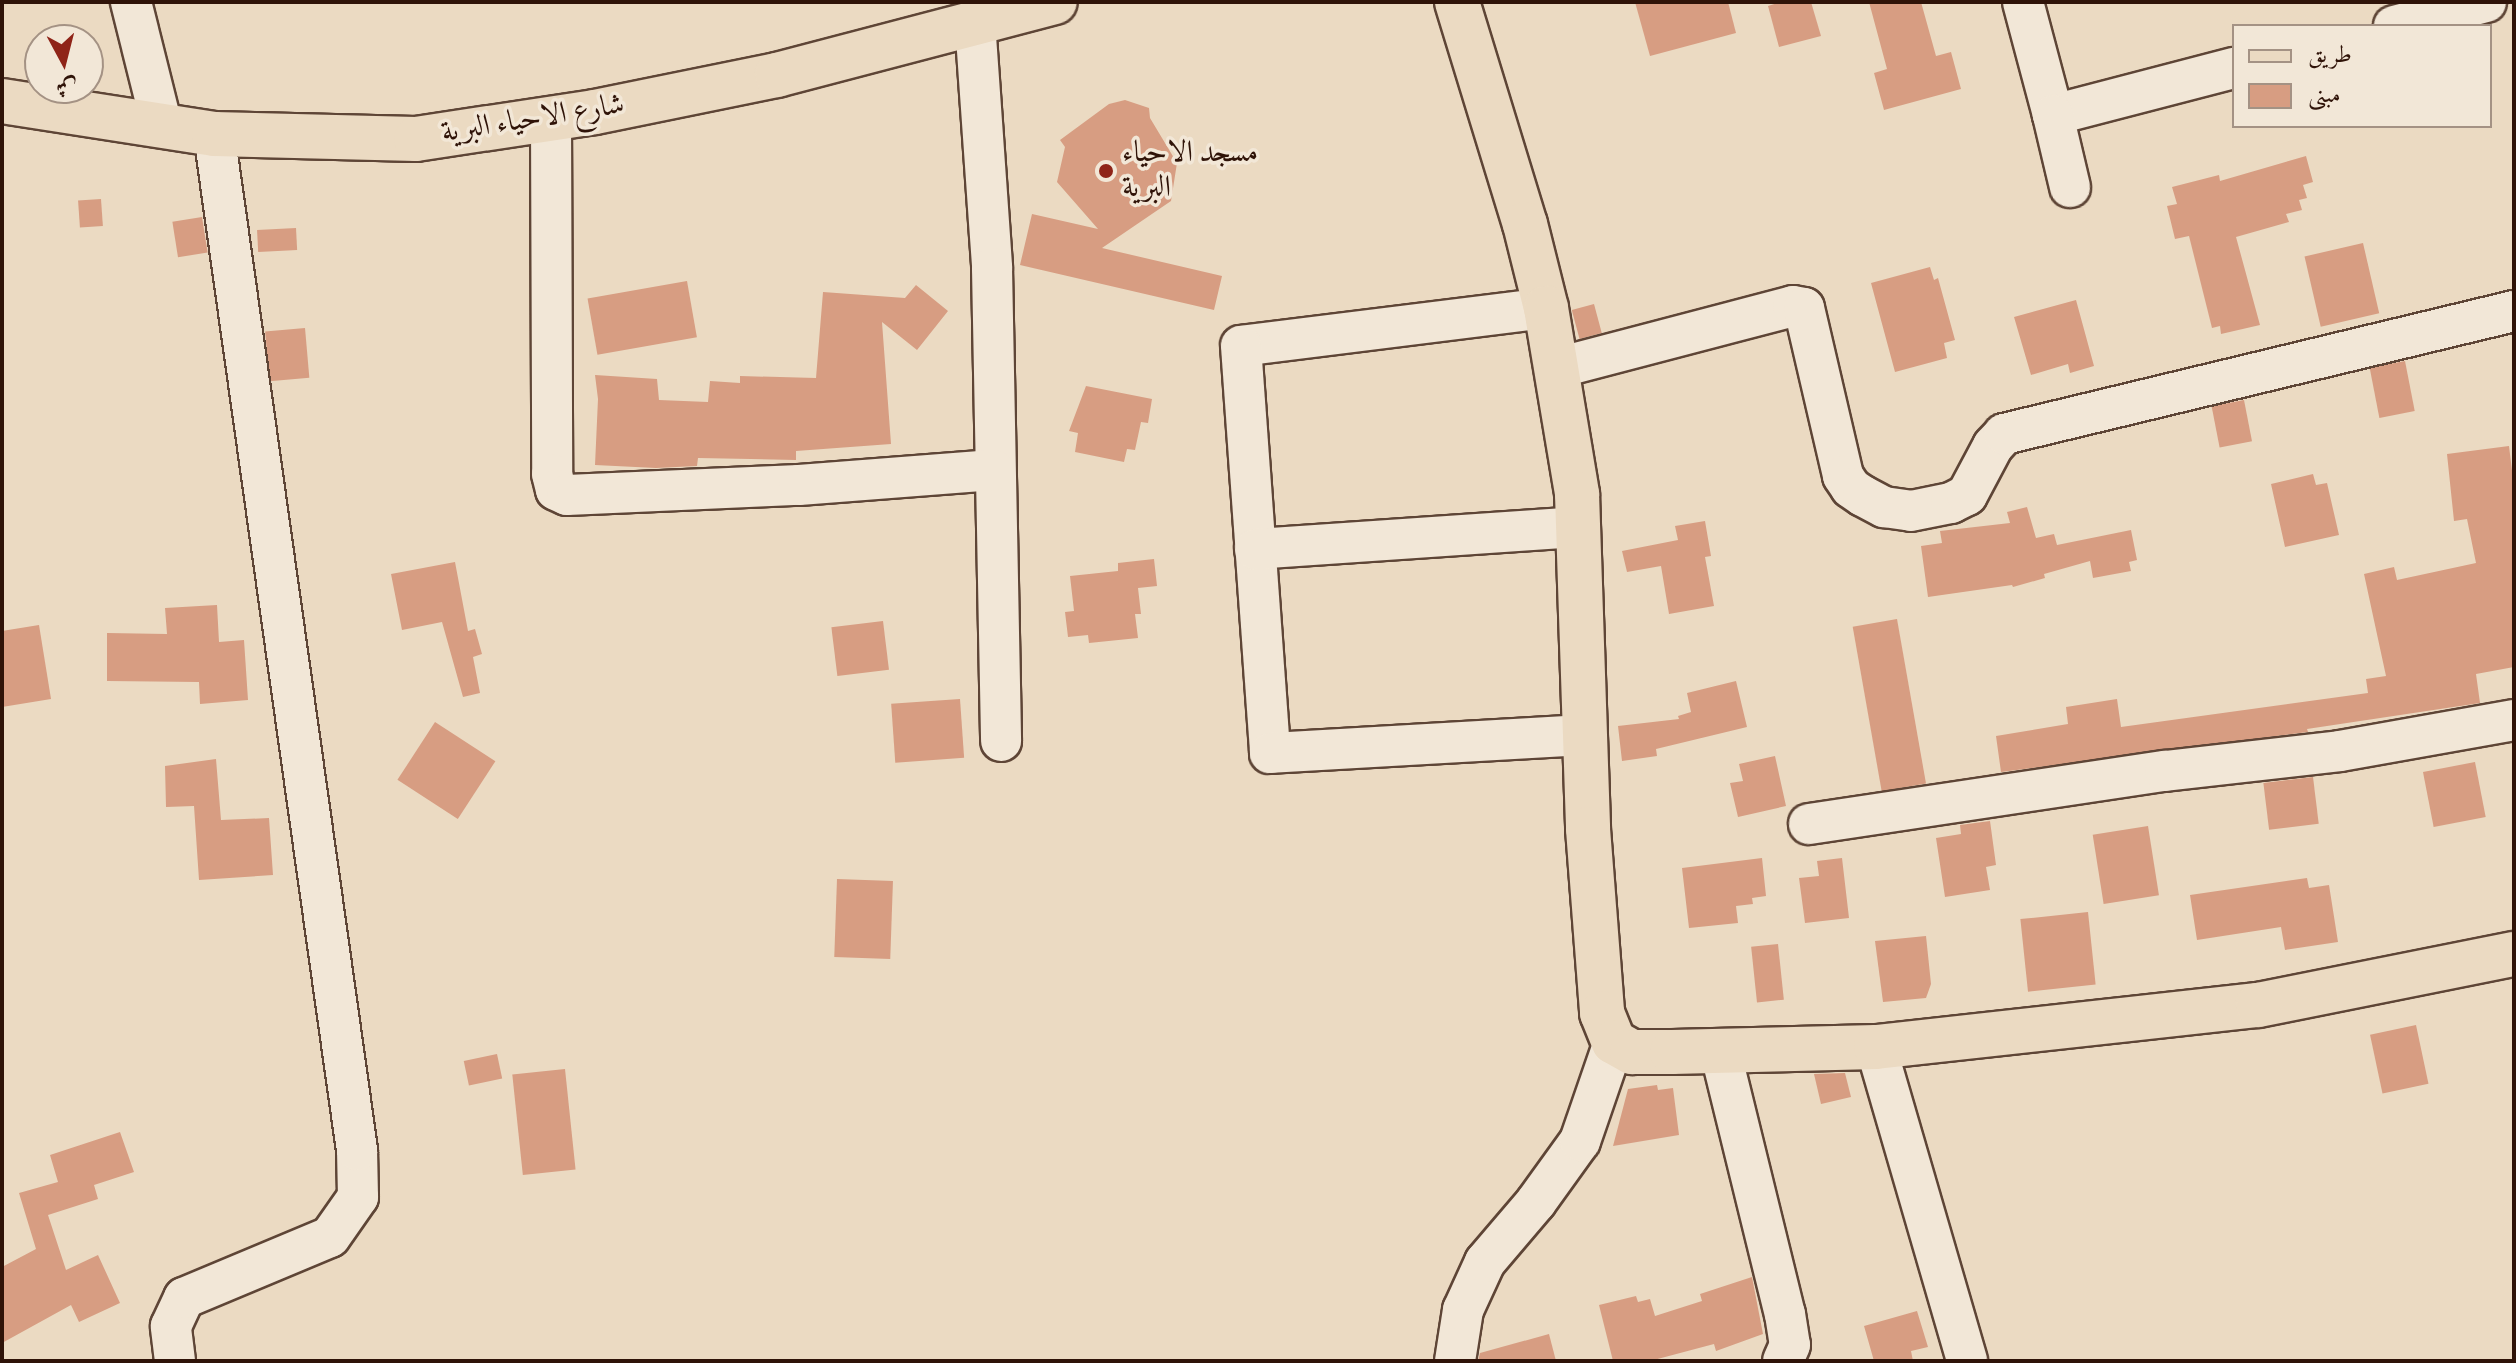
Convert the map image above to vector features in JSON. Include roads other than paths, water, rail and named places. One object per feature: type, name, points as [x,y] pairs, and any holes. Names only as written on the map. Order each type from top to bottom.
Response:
[{"type":"main road","points":[[1457,2],[1525,224],[1546,308],[1577,494],[1588,829],[1602,1013],[1614,1042],[1632,1052],[1876,1047],[2258,1005],[2514,954]]},
{"type":"main road","name":"شارع الاحياء البرية","points":[[2,101],[214,134],[416,139],[551,119],[777,75],[1040,4]]},
{"type":"street","points":[[131,2],[162,126]]},
{"type":"street","points":[[2023,2],[2070,187]]},
{"type":"street","points":[[2402,24],[2486,2]]},
{"type":"street","points":[[975,22],[992,268],[993,470],[1001,741]]},
{"type":"street","points":[[2053,115],[2232,69]]},
{"type":"street","points":[[551,119],[552,474],[556,490],[567,495],[799,485],[993,470]]},
{"type":"street","points":[[175,1361],[171,1326],[184,1298],[330,1237],[358,1197],[357,1150],[214,134]]},
{"type":"street","points":[[1557,368],[1793,306],[1804,308],[1843,476],[1851,488],[1884,507],[1911,511],[1951,503],[1967,495],[1993,446],[2004,434],[2514,312]]},
{"type":"street","points":[[1546,308],[1241,346],[1270,753],[1585,735]]},
{"type":"street","points":[[1255,549],[1578,527]]},
{"type":"street","points":[[1809,824],[2165,771],[2340,751],[2514,720]]},
{"type":"street","points":[[1455,1361],[1463,1310],[1485,1262],[1536,1202],[1580,1141],[1614,1042]]},
{"type":"street","points":[[1876,1047],[1967,1361]]},
{"type":"street","points":[[1720,1050],[1785,1314],[1790,1345],[1783,1361]]},
{"type":"place","name":"مسجد الاحياء البرية","points":[[1106,171]]}]
